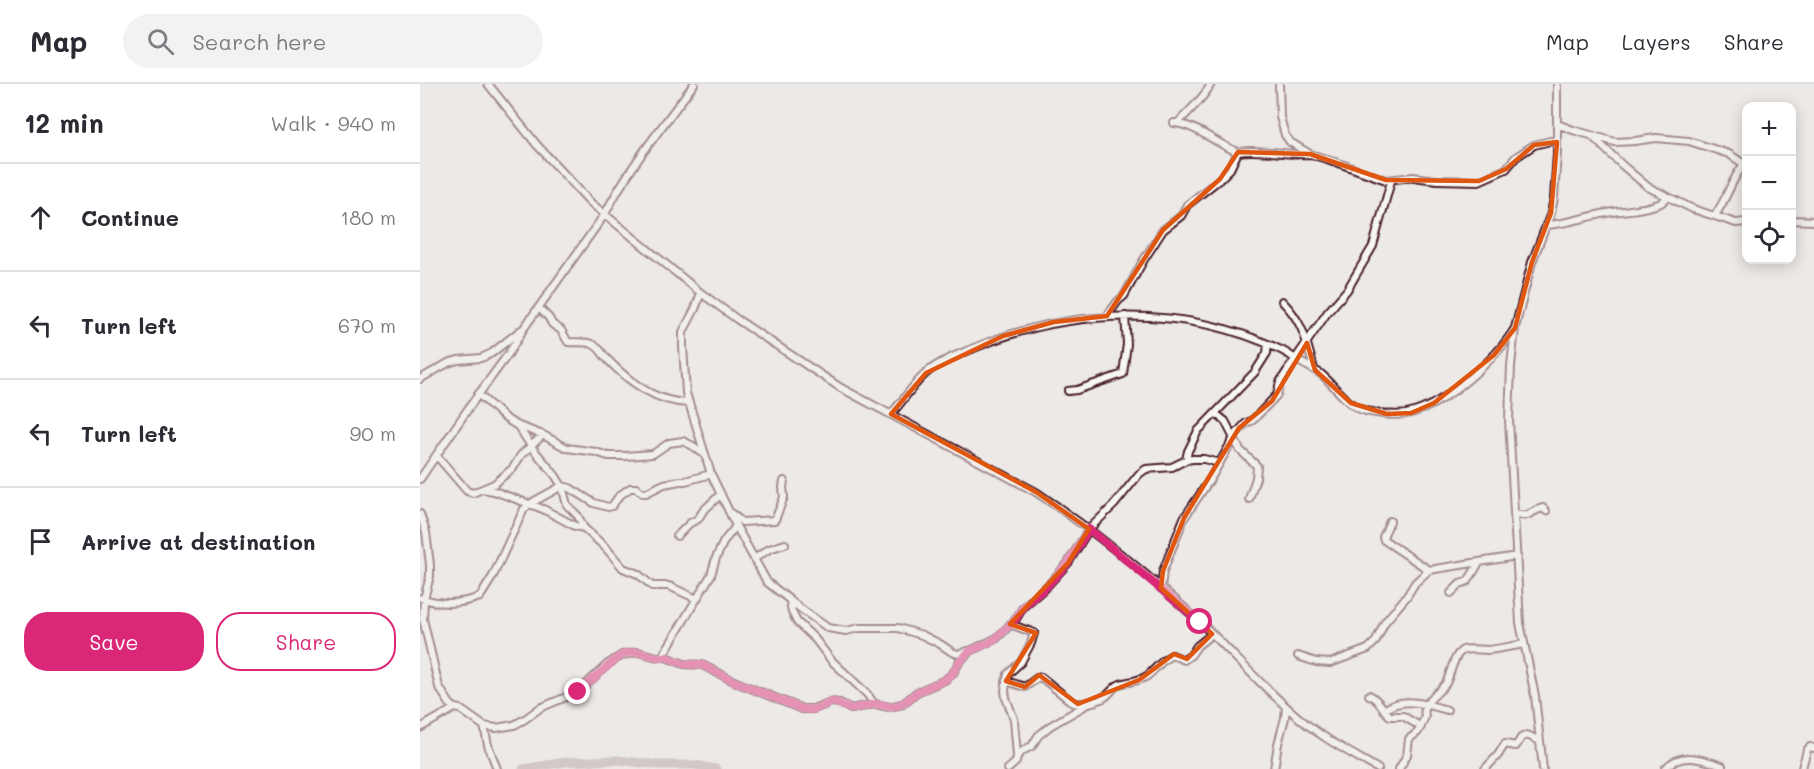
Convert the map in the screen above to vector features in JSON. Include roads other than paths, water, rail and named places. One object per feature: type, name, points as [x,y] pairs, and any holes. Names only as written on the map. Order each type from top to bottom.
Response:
[{"type":"street","points":[[488,84],[584,196],[700,293],[831,382],[1036,492],[1089,529],[1161,588],[1212,634],[1286,707],[1323,736],[1378,769]]},
{"type":"street","points":[[420,479],[605,214],[636,162],[694,84]]},
{"type":"street","points":[[1211,84],[1205,96],[1176,123],[1186,125],[1238,152],[1276,151],[1298,155],[1310,154]]},
{"type":"street","points":[[1279,84],[1280,117],[1285,135],[1290,142],[1310,154],[1391,181],[1413,177],[1479,181],[1506,170],[1516,157],[1534,145],[1550,141],[1557,142]]},
{"type":"street","points":[[1543,769],[1535,696],[1520,623],[1509,420],[1515,328],[1532,262],[1554,198],[1557,84]]},
{"type":"street","points":[[1557,124],[1615,142],[1656,138],[1689,141],[1730,154],[1742,161]]},
{"type":"street","points":[[1590,134],[1648,187],[1693,209],[1736,223],[1742,222]]},
{"type":"street","points":[[1107,316],[1124,296],[1163,230],[1181,216],[1187,205],[1230,169],[1238,152]]},
{"type":"street","points":[[1715,215],[1742,167]]},
{"type":"street","points":[[1161,588],[1163,571],[1184,518],[1205,488],[1239,428],[1253,420],[1277,395],[1280,382],[1306,341],[1347,290],[1373,246],[1391,181]]},
{"type":"street","points":[[1546,225],[1557,225],[1613,212],[1643,208],[1663,202],[1667,197]]},
{"type":"street","points":[[1796,220],[1814,221]]},
{"type":"street","points":[[700,293],[682,339],[689,403],[711,474],[730,512],[739,524],[743,538],[767,582],[828,628],[846,631],[859,628],[898,628],[922,635],[958,654],[970,651],[993,641],[1016,619],[1023,607],[1068,563],[1089,529],[1108,511],[1134,478],[1144,470],[1172,467],[1186,460],[1204,459],[1219,463]]},
{"type":"street","points":[[1282,301],[1298,319],[1315,370]]},
{"type":"street","points":[[539,308],[552,324],[561,330],[568,342],[591,343],[625,377],[645,390],[666,399],[689,403]]},
{"type":"street","points":[[891,414],[926,373],[949,359],[1003,336],[1047,324],[1107,316],[1182,319],[1242,334],[1290,354],[1295,360],[1306,364],[1351,403],[1363,410],[1387,414],[1411,413],[1434,403],[1467,379],[1494,355],[1515,328]]},
{"type":"street","points":[[1068,391],[1123,374],[1126,344],[1125,316]]},
{"type":"street","points":[[420,379],[448,363],[481,358],[492,353],[524,328]]},
{"type":"street","points":[[1186,460],[1198,431],[1255,372],[1267,353],[1268,344]]},
{"type":"street","points":[[478,394],[499,414],[516,425],[543,435],[567,448],[608,456],[653,454],[674,441],[683,441],[705,455]]},
{"type":"street","points":[[1216,414],[1225,421],[1240,450],[1257,466],[1250,499]]},
{"type":"street","points":[[516,425],[555,475],[562,486],[567,505],[578,516],[585,528],[623,568],[638,574],[652,586],[669,586],[697,599]]},
{"type":"street","points":[[436,455],[467,491],[473,493],[494,484],[505,475],[513,468],[521,455],[543,435]]},
{"type":"street","points":[[422,598],[443,603],[480,597],[493,576],[524,509],[562,486],[570,488],[594,503],[608,507],[612,506],[619,496],[630,488],[646,493],[664,484],[693,480],[711,474]]},
{"type":"street","points":[[662,657],[711,575],[724,541],[739,524],[775,520],[784,497],[784,481]]},
{"type":"street","points":[[482,489],[494,491],[556,515],[575,526],[585,528]]},
{"type":"street","points":[[678,536],[690,523],[698,519],[721,494]]},
{"type":"street","points":[[1514,513],[1522,517],[1529,516],[1538,509],[1543,508],[1546,511]]},
{"type":"street","points":[[420,514],[426,532],[430,565],[430,576],[422,598],[423,619],[439,687],[450,704],[490,728],[506,727],[525,719],[540,708],[578,692],[608,664],[626,653],[638,652],[666,657],[684,664],[702,665],[736,682],[802,709],[813,710],[831,702],[840,703],[851,709],[875,704],[889,706],[903,704],[917,692],[945,680],[970,651]]},
{"type":"street","points":[[1390,521],[1383,537],[1384,540],[1429,570]]},
{"type":"street","points":[[754,559],[769,549],[785,544]]},
{"type":"street","points":[[1298,656],[1316,662],[1330,663],[1368,649],[1376,641],[1385,622],[1429,570],[1517,556]]},
{"type":"street","points":[[1451,593],[1468,580],[1479,563]]},
{"type":"street","points":[[790,601],[797,622],[875,704]]},
{"type":"street","points":[[1008,769],[1016,762],[1017,756],[1014,719],[1006,698],[1006,681],[1008,674],[1025,656],[1034,636],[1032,632],[1011,624]]},
{"type":"street","points":[[1006,681],[1025,687],[1041,677],[1068,701],[1078,704],[1091,702],[1106,697],[1120,684],[1134,682],[1146,676],[1165,658],[1172,655],[1187,659],[1197,646],[1212,634]]},
{"type":"street","points":[[1399,769],[1407,755],[1409,740],[1425,717],[1427,704],[1444,686],[1459,653],[1524,644]]},
{"type":"street","points":[[1369,695],[1377,700],[1390,716],[1403,716],[1420,727]]},
{"type":"street","points":[[1017,756],[1032,746],[1038,736],[1050,726],[1091,702]]},
{"type":"street","points":[[1384,711],[1388,707],[1408,702],[1427,704],[1447,710]]},
{"type":"street","points":[[1274,769],[1278,744],[1286,718],[1286,707]]},
{"type":"street","points":[[420,728],[455,708]]},
{"type":"street","points":[[484,726],[497,769]]},
{"type":"street","points":[[1485,769],[1498,756],[1505,744],[1516,746],[1521,738],[1527,735],[1540,741]]},
{"type":"street","points":[[1802,768],[1807,750],[1810,747],[1814,748]]},
{"type":"street","points":[[1665,769],[1671,762],[1694,757],[1722,766],[1722,769]]},
{"type":"waterway","points":[[523,769],[565,762],[618,760],[659,765],[695,765],[716,769]]}]
